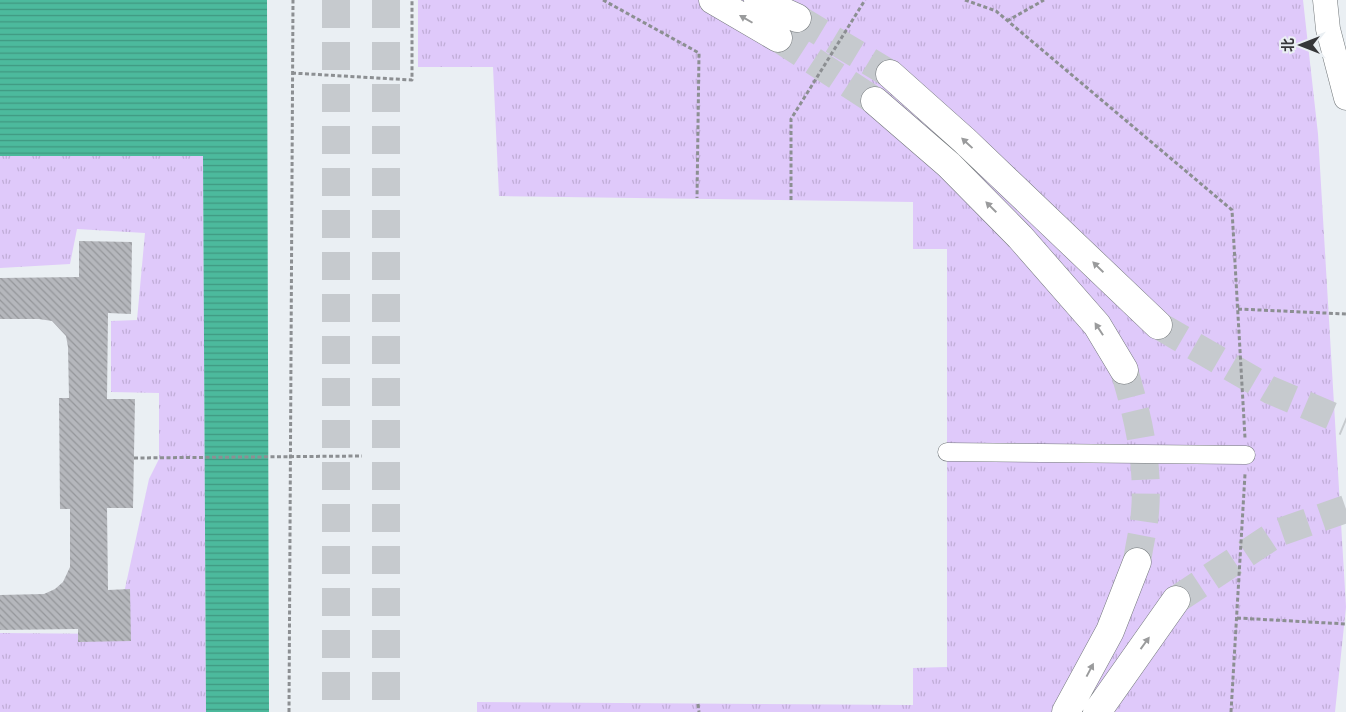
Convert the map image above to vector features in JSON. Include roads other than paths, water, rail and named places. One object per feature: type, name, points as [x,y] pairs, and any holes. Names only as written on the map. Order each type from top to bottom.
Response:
[{"type":"main road","points":[[713,0],[778,38]]},
{"type":"main road","points":[[758,0],[797,18]]},
{"type":"main road","points":[[890,74],[964,140],[1158,325]]},
{"type":"main road","points":[[876,101],[949,165],[1020,237],[1097,325],[1124,370]]},
{"type":"main road","points":[[1066,712],[1110,631],[1137,562]]},
{"type":"main road","points":[[1098,712],[1176,600]]},
{"type":"street","points":[[1325,0],[1328,29],[1346,98]]},
{"type":"street","points":[[947,452],[1246,455]]},
{"type":"tunnel","points":[[336,0],[336,712]]},
{"type":"tunnel","points":[[386,0],[386,712]]},
{"type":"tunnel","points":[[797,18],[890,74]]},
{"type":"tunnel","points":[[778,38],[875,101]]},
{"type":"tunnel","points":[[1158,325],[1270,390],[1346,422]]},
{"type":"tunnel","points":[[1124,370],[1134,405],[1144,458],[1146,494],[1137,562]]},
{"type":"tunnel","points":[[1176,600],[1277,533],[1346,509]]}]
